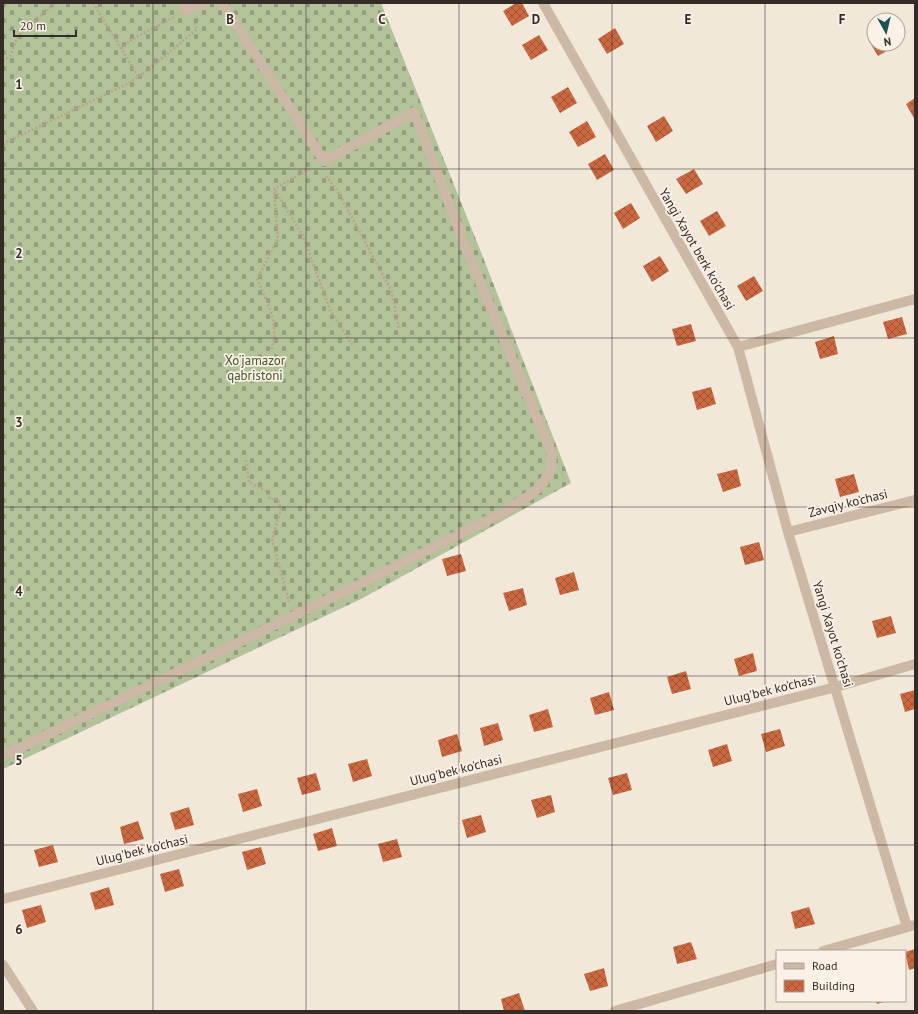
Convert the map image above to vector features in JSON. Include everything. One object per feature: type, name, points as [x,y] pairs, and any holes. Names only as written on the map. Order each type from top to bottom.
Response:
[{"type":"street","points":[[184,7],[205,3]]},
{"type":"street","points":[[3,756],[506,511],[533,493],[544,482],[551,468],[552,454],[469,256],[414,112],[320,163],[222,3]]},
{"type":"street","name":"Yangi Xayot berk ko'chasi","points":[[543,3],[738,348]]},
{"type":"street","points":[[738,348],[915,299]]},
{"type":"street","name":"Yangi Xayot ko'chasi","points":[[738,348],[788,532],[911,926]]},
{"type":"street","name":"Zavqiy ko'chasi","points":[[788,532],[915,500]]},
{"type":"street","name":"Ulug'bek ko'chasi","points":[[3,899],[836,687],[915,664]]},
{"type":"street","points":[[827,950],[911,926]]},
{"type":"street","points":[[615,1011],[641,1007],[776,964]]},
{"type":"street","points":[[3,965],[33,1011]]},
{"type":"path","points":[[3,60],[10,56],[18,36],[55,3]]},
{"type":"path","points":[[93,3],[138,76]]},
{"type":"path","points":[[3,144],[127,84],[148,70],[197,29],[184,7],[131,40],[121,49]]},
{"type":"path","points":[[274,189],[320,163],[337,190],[391,290],[399,329]]},
{"type":"path","points":[[274,189],[303,236],[330,310],[354,346]]},
{"type":"path","points":[[271,349],[274,343],[274,321],[257,279],[278,239],[274,189]]},
{"type":"path","points":[[246,460],[249,482],[266,491],[270,498],[278,499],[281,509],[272,539],[293,616]]},
{"type":"green space","name":"Xo'jamazor qabristoni","points":[[3,3],[381,3],[481,252],[571,483],[361,599],[3,769]]},
{"type":"building","points":[[516,3],[522,3],[529,16],[512,26],[503,11]]},
{"type":"building","points":[[615,28],[624,44],[607,54],[598,39]]},
{"type":"building","points":[[539,35],[548,50],[531,60],[522,45]]},
{"type":"building","points":[[876,52],[885,52],[878,56]]},
{"type":"building","points":[[568,87],[577,103],[560,113],[551,97]]},
{"type":"building","points":[[915,98],[915,120],[906,104]]},
{"type":"building","points":[[664,116],[673,131],[656,142],[647,126]]},
{"type":"building","points":[[587,121],[596,137],[578,147],[569,132]]},
{"type":"building","points":[[605,154],[614,170],[597,180],[588,164]]},
{"type":"building","points":[[694,169],[703,184],[686,194],[676,179]]},
{"type":"building","points":[[631,203],[640,218],[623,229],[614,213]]},
{"type":"building","points":[[717,211],[726,226],[709,236],[700,221]]},
{"type":"building","points":[[660,256],[669,271],[652,282],[643,266]]},
{"type":"building","points":[[754,276],[763,291],[746,301],[737,286]]},
{"type":"building","points":[[902,317],[907,334],[888,339],[883,322]]},
{"type":"building","points":[[691,324],[696,341],[677,346],[672,329]]},
{"type":"building","points":[[834,336],[838,354],[820,359],[815,342]]},
{"type":"building","points":[[711,387],[716,404],[697,410],[692,392]]},
{"type":"building","points":[[737,469],[741,486],[723,492],[717,474]]},
{"type":"building","points":[[854,474],[859,492],[840,497],[835,479]]},
{"type":"building","points":[[759,542],[764,560],[745,565],[740,547]]},
{"type":"building","points":[[461,554],[466,571],[447,576],[442,559]]},
{"type":"building","points":[[574,572],[579,590],[560,595],[555,578]]},
{"type":"building","points":[[523,588],[527,605],[509,611],[503,593]]},
{"type":"building","points":[[891,616],[896,633],[877,638],[872,621]]},
{"type":"building","points":[[753,653],[757,671],[739,676],[734,659]]},
{"type":"building","points":[[686,671],[691,689],[672,694],[667,677]]},
{"type":"building","points":[[915,690],[915,709],[905,712],[900,694]]},
{"type":"building","points":[[609,692],[614,710],[595,715],[590,698]]},
{"type":"building","points":[[548,709],[553,727],[534,732],[529,715]]},
{"type":"building","points":[[498,723],[503,740],[484,746],[480,728]]},
{"type":"building","points":[[780,729],[785,746],[766,752],[761,734]]},
{"type":"building","points":[[457,734],[462,751],[442,757],[438,740]]},
{"type":"building","points":[[727,744],[732,761],[713,767],[708,750]]},
{"type":"building","points":[[367,759],[372,776],[353,782],[348,764]]},
{"type":"building","points":[[316,773],[321,790],[302,795],[297,778]]},
{"type":"building","points":[[627,773],[632,790],[613,795],[608,778]]},
{"type":"building","points":[[257,789],[262,806],[243,812],[238,794]]},
{"type":"building","points":[[551,795],[555,812],[537,818],[531,800]]},
{"type":"building","points":[[189,807],[194,825],[175,830],[170,813]]},
{"type":"building","points":[[481,815],[486,832],[467,838],[462,820]]},
{"type":"building","points":[[138,821],[144,839],[124,844],[120,827]]},
{"type":"building","points":[[332,828],[337,846],[318,851],[313,834]]},
{"type":"building","points":[[397,839],[402,857],[383,862],[378,844]]},
{"type":"building","points":[[53,845],[58,862],[39,867],[34,850]]},
{"type":"building","points":[[261,847],[266,864],[247,870],[242,852]]},
{"type":"building","points":[[179,869],[184,886],[165,892],[160,874]]},
{"type":"building","points":[[109,887],[114,905],[95,910],[90,893]]},
{"type":"building","points":[[41,905],[46,922],[27,928],[22,910]]},
{"type":"building","points":[[809,907],[815,924],[795,929],[791,912]]},
{"type":"building","points":[[691,942],[697,959],[677,964],[673,947]]},
{"type":"building","points":[[915,949],[915,968],[909,970],[906,952]]},
{"type":"building","points":[[604,968],[608,986],[590,991],[584,974]]},
{"type":"building","points":[[519,993],[525,1011],[504,1011],[501,999]]}]
